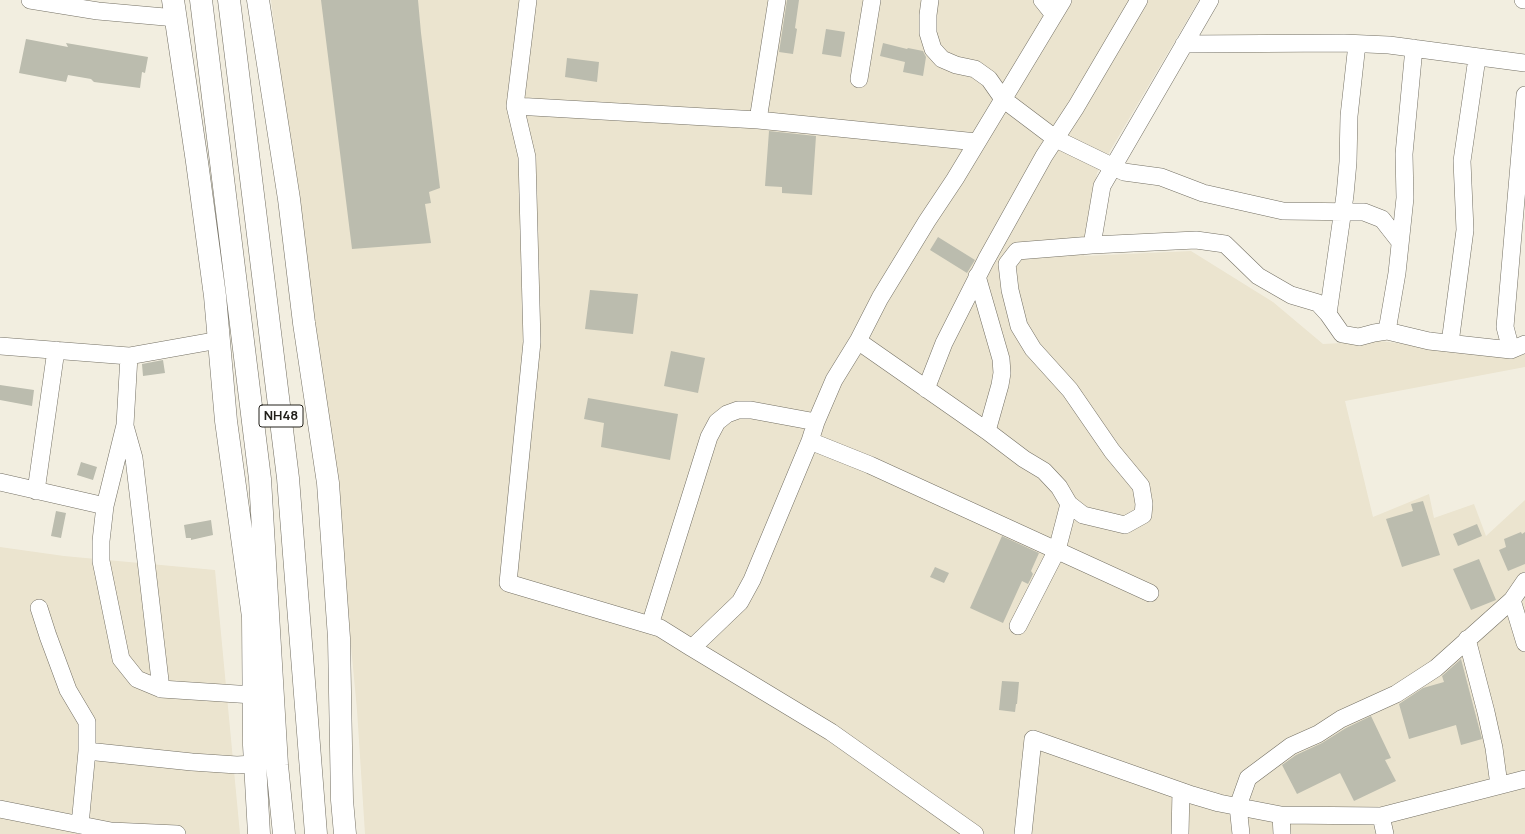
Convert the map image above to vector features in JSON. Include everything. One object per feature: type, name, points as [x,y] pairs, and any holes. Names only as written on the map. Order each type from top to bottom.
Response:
[{"type":"highway","name":"NH48","points":[[201,0],[260,479],[277,765],[284,834]]},
{"type":"highway","name":"NH48","points":[[229,0],[288,478],[316,834]]},
{"type":"highway","points":[[258,0],[289,199],[304,323],[328,483],[339,638],[342,800],[345,834]]},
{"type":"highway","points":[[175,9],[215,296],[226,421],[253,617],[254,764],[259,834]]},
{"type":"street","points":[[30,0],[98,11],[175,9]]},
{"type":"street","points":[[528,0],[515,106],[527,157],[532,342],[508,583],[660,628],[831,732],[975,834]]},
{"type":"street","points":[[758,120],[777,0]]},
{"type":"street","points":[[859,79],[872,0]]},
{"type":"street","points":[[930,0],[928,33],[933,49],[942,60],[975,69],[980,72],[989,79],[1003,99],[1056,139],[1124,172],[1161,177],[1203,193],[1283,211],[1364,212],[1382,219],[1400,242]]},
{"type":"street","points":[[1042,0],[1054,15]]},
{"type":"street","points":[[692,648],[740,602],[752,580],[834,380],[858,341],[880,298],[927,221],[955,179],[1063,0]]},
{"type":"street","points":[[926,388],[944,343],[978,276],[1044,156],[1056,139],[1139,0]]},
{"type":"street","points":[[1092,245],[1102,186],[1210,0]]},
{"type":"street","points":[[1184,44],[1389,45],[1476,58],[1525,63]]},
{"type":"street","points":[[1328,314],[1343,212],[1348,162],[1349,116],[1352,80],[1357,44]]},
{"type":"street","points":[[1387,331],[1397,273],[1405,198],[1404,154],[1414,48]]},
{"type":"street","points":[[1450,343],[1465,230],[1462,161],[1476,58]]},
{"type":"street","points":[[1518,347],[1505,327],[1525,95]]},
{"type":"street","points":[[515,106],[758,120],[976,142]]},
{"type":"street","points":[[858,341],[987,431],[1024,459],[1044,471],[1059,486],[1069,504],[1083,515],[1125,525],[1143,515],[1144,504],[1141,486],[1112,451],[1070,390],[1033,349],[1019,326],[1010,290],[1007,264],[1017,251],[1092,245],[1196,240],[1225,244],[1258,276],[1291,295],[1318,303],[1342,334],[1359,337],[1387,331],[1429,341],[1518,347]]},
{"type":"street","points":[[978,276],[1001,359],[1002,373],[987,431]]},
{"type":"street","points":[[0,346],[129,356],[219,340]]},
{"type":"street","points":[[36,490],[56,350]]},
{"type":"street","points":[[129,356],[124,425],[105,506],[101,541],[101,561],[121,659],[137,679],[161,689],[254,695]]},
{"type":"street","points":[[650,625],[709,438],[717,422],[727,414],[738,410],[751,410],[816,422]]},
{"type":"street","points":[[124,425],[134,458],[161,689]]},
{"type":"street","points":[[810,441],[870,465],[1150,593]]},
{"type":"street","points":[[0,482],[105,506]]},
{"type":"street","points":[[1018,626],[1057,550],[1069,504]]},
{"type":"street","points":[[1241,834],[1238,806],[1248,778],[1291,746],[1318,734],[1341,719],[1396,694],[1436,668],[1512,600],[1525,581]]},
{"type":"street","points":[[1512,600],[1525,643]]},
{"type":"street","points":[[39,608],[68,690],[86,722],[87,751],[80,825]]},
{"type":"street","points":[[1467,639],[1494,748],[1499,785]]},
{"type":"street","points":[[1023,834],[1032,740],[1219,803],[1281,815],[1381,816],[1525,779]]},
{"type":"street","points":[[87,751],[192,762],[237,765],[254,764]]},
{"type":"street","points":[[1180,834],[1181,791]]},
{"type":"street","points":[[0,810],[111,831],[177,834]]},
{"type":"street","points":[[1281,815],[1282,834]]},
{"type":"street","points":[[1381,816],[1385,834]]},
{"type":"shaded area","points":[[271,0],[1199,0],[1097,173],[1084,256],[1191,251],[1273,302],[1323,344],[1380,341],[1501,356],[1525,348],[1525,367],[1345,401],[1373,517],[1429,494],[1434,518],[1474,504],[1486,536],[1525,500],[1525,834],[365,834],[357,710],[345,582]]},
{"type":"shaded area","points":[[0,547],[64,556],[215,570],[240,834],[0,834]]},
{"type":"building","points":[[321,0],[418,0],[440,188],[429,192],[431,203],[425,204],[431,243],[352,249]]},
{"type":"building","points":[[787,0],[799,0],[795,28],[797,29],[793,54],[779,52]]},
{"type":"building","points":[[826,29],[845,32],[841,57],[822,54]]},
{"type":"building","points":[[26,39],[68,47],[66,43],[148,57],[145,73],[142,72],[140,88],[94,82],[91,79],[68,75],[66,82],[19,73]]},
{"type":"building","points":[[883,43],[923,51],[926,57],[923,76],[903,72],[905,62],[880,56]]},
{"type":"building","points":[[567,58],[599,62],[597,82],[565,77]]},
{"type":"building","points":[[769,131],[816,136],[812,195],[782,193],[782,187],[765,186]]},
{"type":"building","points":[[938,237],[975,260],[967,273],[930,250]]},
{"type":"building","points":[[590,290],[638,294],[633,334],[585,329]]},
{"type":"building","points":[[671,351],[705,358],[698,393],[664,386]]},
{"type":"building","points":[[163,360],[165,373],[143,376],[142,364]]},
{"type":"building","points":[[0,385],[34,390],[32,406],[0,400]]},
{"type":"building","points":[[588,398],[678,414],[670,460],[601,447],[604,423],[584,419]]},
{"type":"building","points":[[81,462],[97,467],[93,480],[77,475]]},
{"type":"building","points":[[1423,501],[1440,555],[1402,567],[1386,519],[1413,511],[1411,504]]},
{"type":"building","points":[[56,511],[66,513],[61,538],[51,536]]},
{"type":"building","points":[[211,520],[213,535],[191,540],[191,538],[186,538],[184,525]]},
{"type":"building","points":[[1477,524],[1482,536],[1458,546],[1453,534]]},
{"type":"building","points":[[1521,532],[1522,534],[1525,532],[1525,564],[1508,571],[1499,550],[1506,547],[1504,539]]},
{"type":"building","points":[[1002,536],[1039,553],[1031,571],[1033,574],[1028,584],[1022,581],[1003,623],[970,608]]},
{"type":"building","points":[[1479,559],[1496,600],[1471,610],[1453,569]]},
{"type":"building","points":[[935,567],[949,573],[944,583],[930,577]]},
{"type":"building","points":[[1461,659],[1482,739],[1461,745],[1456,725],[1409,739],[1399,704],[1423,688],[1444,682],[1442,676]]},
{"type":"building","points":[[1002,681],[1019,682],[1015,712],[999,710]]},
{"type":"building","points":[[1371,716],[1391,758],[1385,760],[1396,781],[1354,801],[1340,773],[1297,794],[1282,765],[1296,755],[1322,743],[1346,728]]}]
